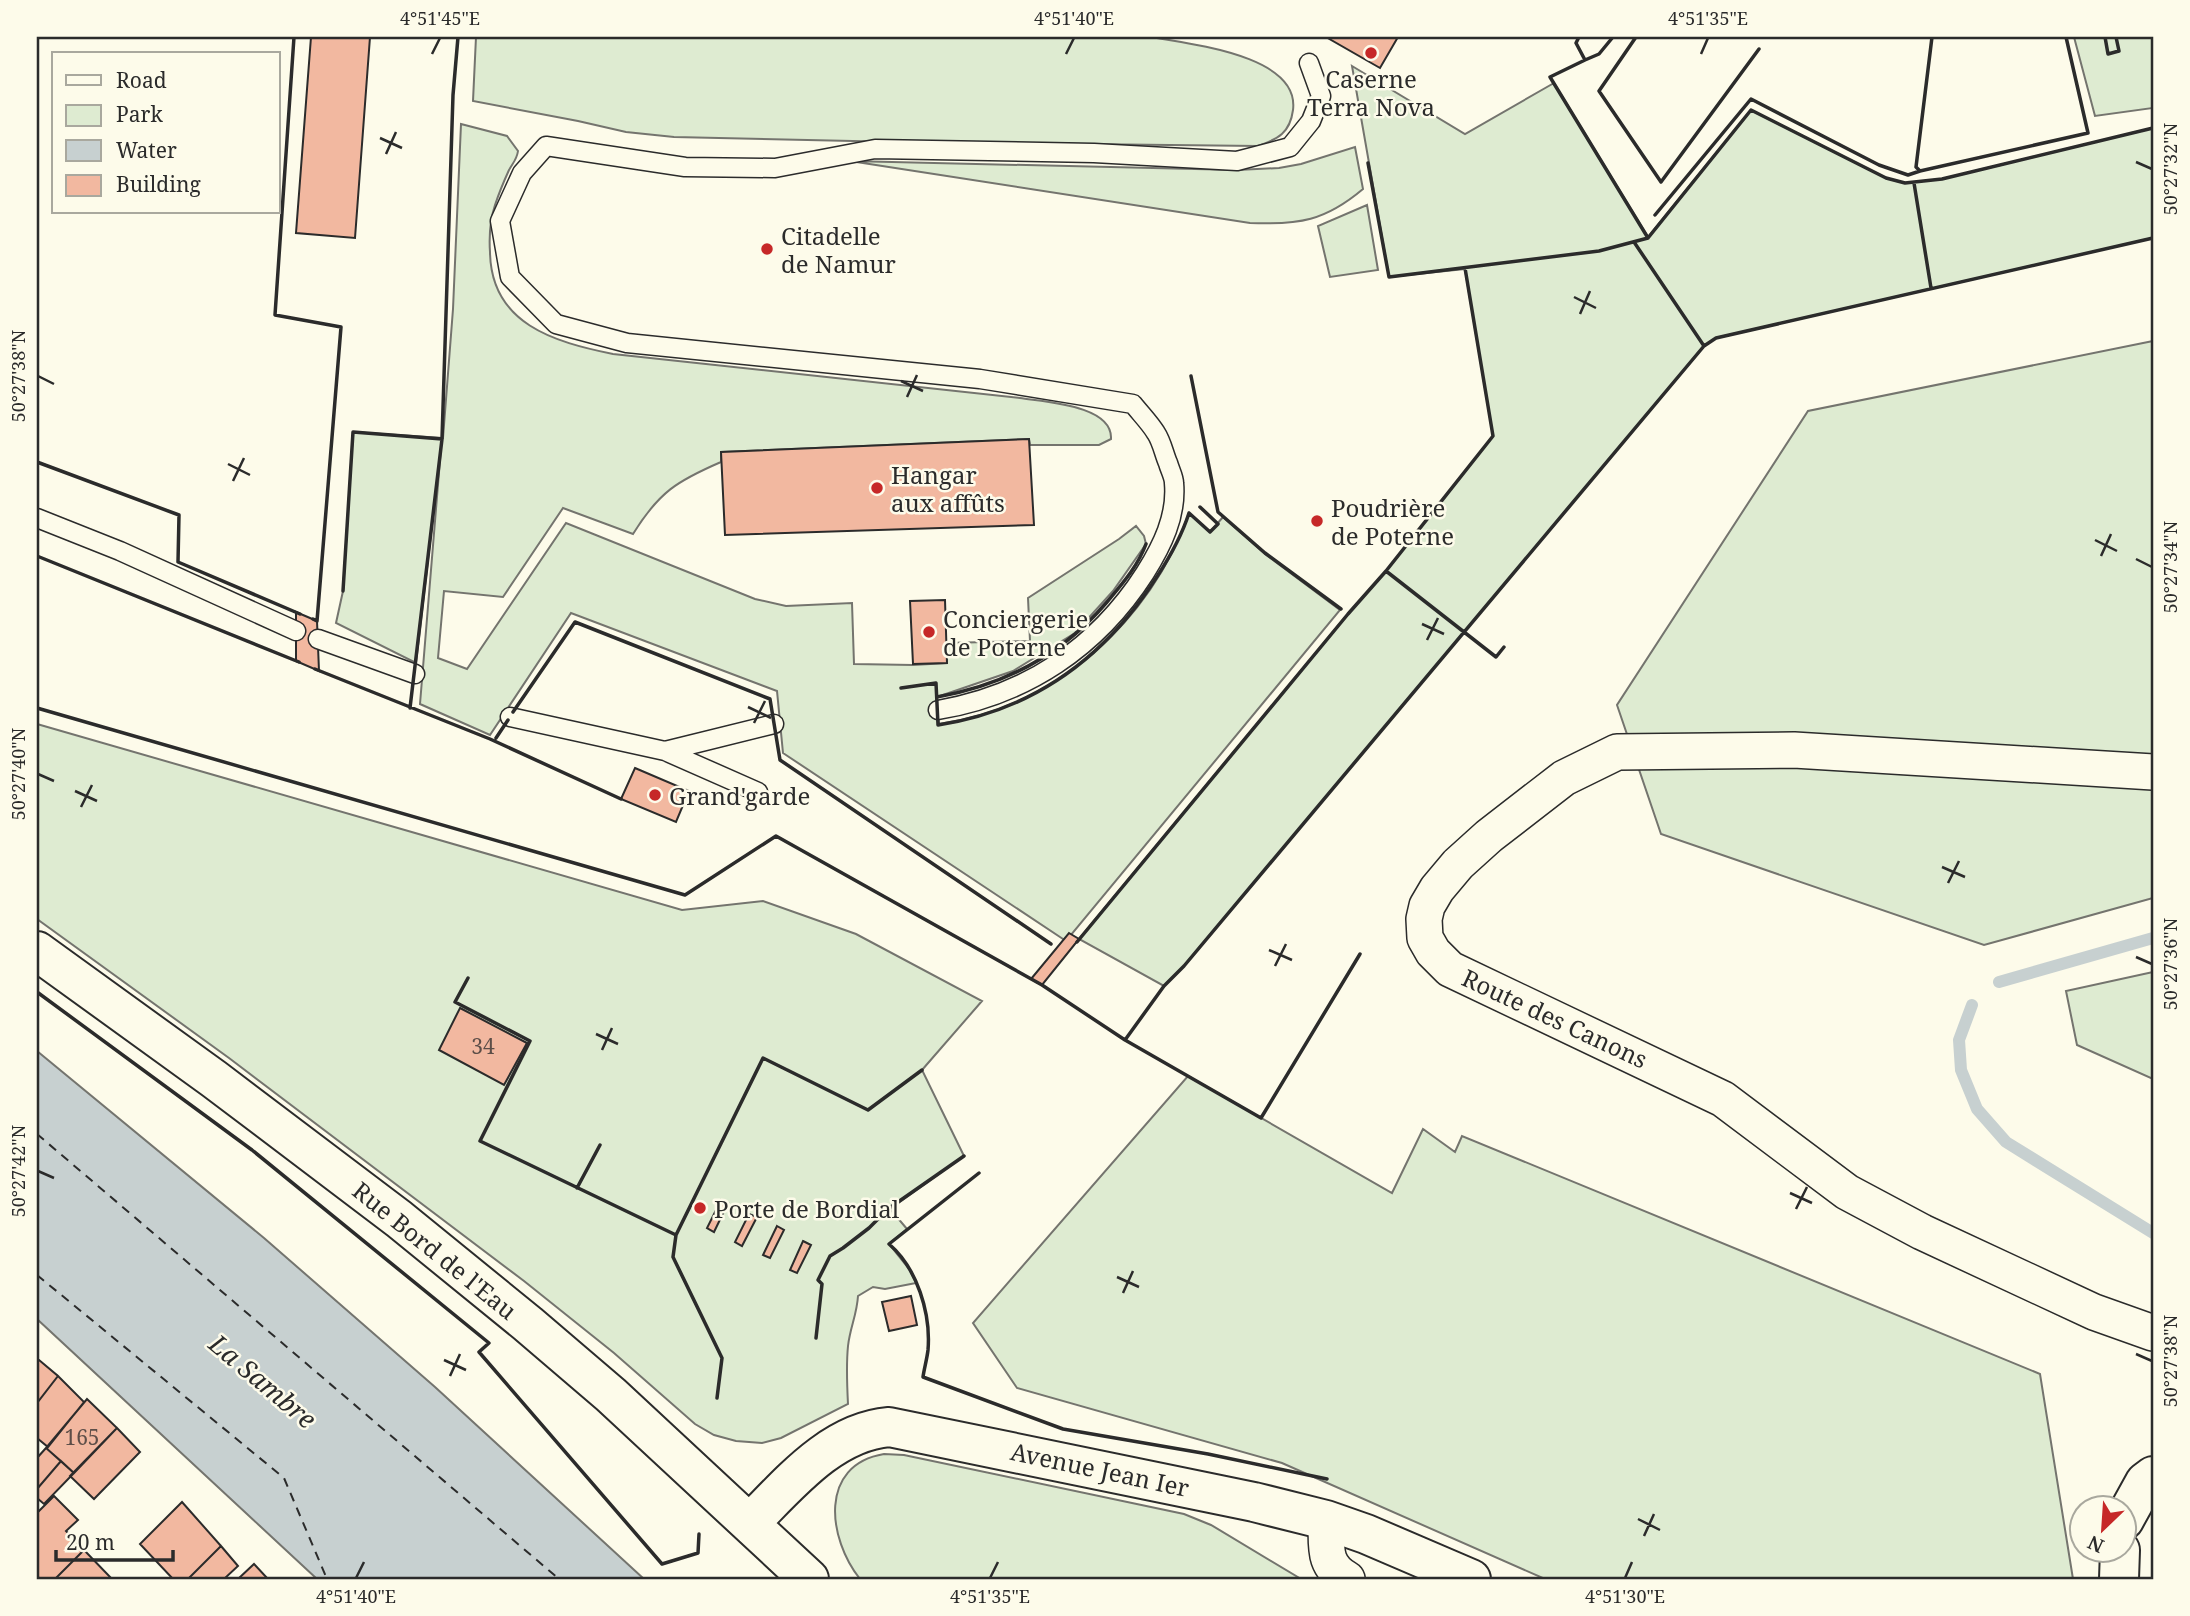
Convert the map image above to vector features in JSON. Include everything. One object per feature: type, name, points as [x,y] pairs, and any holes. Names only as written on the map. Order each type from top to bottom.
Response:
[{"type":"main road","name":"Rue Bord de l'Eau","points":[[37,951],[214,1079],[399,1219],[602,1388],[809,1579]]},
{"type":"main road","name":"Avenue Jean Ier","points":[[750,1523],[806,1470],[844,1440],[871,1429],[889,1427],[1201,1491],[1326,1520],[1366,1534],[1471,1579]]},
{"type":"main road","points":[[2138,1494],[2145,1482],[2153,1476]]},
{"type":"street","name":"Route des Canons","points":[[2153,772],[1794,750],[1617,752],[1564,778],[1489,836],[1458,864],[1437,889],[1427,906],[1424,919],[1425,938],[1433,952],[1450,969],[1723,1099],[1847,1192],[1922,1232],[2094,1312],[2153,1333]]},
{"type":"street","points":[[1326,1520],[1327,1556],[1335,1572],[1347,1579]]},
{"type":"lane","points":[[938,710],[979,701],[1037,677],[1080,649],[1111,619],[1155,559],[1171,521],[1174,482],[1157,435],[1133,404],[980,379],[627,343],[556,324],[510,277],[500,221],[522,173],[546,146],[685,167],[775,168],[875,149],[1094,153],[1237,161],[1290,147],[1311,121],[1321,96],[1309,64]]},
{"type":"lane","points":[[37,518],[120,551],[296,631]]},
{"type":"lane","points":[[318,639],[415,674]]},
{"type":"lane","points":[[510,717],[665,751],[758,792]]},
{"type":"lane","points":[[665,751],[774,724]]},
{"type":"green space","points":[[476,37],[1151,37],[1239,55],[1261,65],[1279,76],[1290,91],[1293,110],[1286,130],[1271,141],[1258,146],[674,137],[626,132],[473,101]]},
{"type":"green space","points":[[2074,37],[2153,37],[2153,108],[2095,116]]},
{"type":"green space","points":[[1352,66],[1465,134],[1554,83],[1648,237],[1751,110],[1886,178],[1905,183],[1942,179],[2153,128],[2153,238],[1716,338],[1704,346],[1184,966],[1164,986],[1079,939],[1386,571],[1493,436],[1465,269],[1389,277]]},
{"type":"green space","points":[[461,124],[507,136],[518,151],[492,217],[490,246],[493,277],[501,297],[514,313],[530,326],[548,335],[613,354],[1060,404],[1089,412],[1101,419],[1109,428],[1111,439],[1099,445],[1030,445],[1029,439],[721,452],[721,462],[670,489],[633,534],[563,508],[503,597],[444,591],[438,658],[467,669],[566,523],[755,599],[786,606],[852,603],[854,664],[913,665],[947,663],[946,643],[1030,641],[1028,598],[1136,526],[1144,536],[1146,544],[1113,591],[1075,633],[1013,671],[937,697],[939,724],[981,715],[1021,700],[1059,679],[1093,653],[1124,623],[1150,590],[1172,553],[1189,513],[1210,532],[1223,517],[1265,554],[1340,610],[1066,941],[783,753],[777,691],[571,613],[490,735],[420,704],[441,448],[416,663],[336,623],[343,591],[353,432],[443,438],[453,309]]},
{"type":"green space","points":[[1355,147],[1363,189],[1323,214],[1311,219],[1283,223],[1250,223],[850,161],[1237,170],[1301,164]]},
{"type":"green space","points":[[1367,205],[1378,270],[1330,277],[1318,226]]},
{"type":"green space","points":[[2153,341],[2153,898],[1984,945],[1661,834],[1617,705],[1808,411]]},
{"type":"green space","points":[[37,724],[682,910],[763,901],[856,934],[982,1001],[922,1070],[964,1156],[890,1209],[907,1229],[889,1244],[910,1270],[916,1283],[885,1289],[873,1287],[858,1296],[848,1346],[848,1404],[781,1438],[762,1443],[736,1441],[714,1435],[695,1424],[614,1353],[524,1281],[229,1058],[37,919]]},
{"type":"green space","points":[[2153,972],[2153,1079],[2077,1045],[2066,991]]},
{"type":"green space","points":[[1188,1076],[1392,1193],[1423,1129],[1455,1152],[1462,1136],[2040,1374],[2068,1548],[2068,1564],[2071,1564],[2073,1579],[1545,1579],[1282,1463],[1017,1388],[973,1323]]},
{"type":"green space","points":[[884,1454],[904,1455],[1184,1514],[1211,1525],[1301,1579],[860,1579],[841,1544],[835,1506],[839,1488],[848,1473],[863,1461]]},
{"type":"water","name":"La Sambre","points":[[37,1051],[264,1238],[435,1387],[644,1579],[317,1579],[37,1319]]},
{"type":"building","points":[[311,37],[370,37],[355,238],[296,233]]},
{"type":"building","name":"Caserne Terra Nova","points":[[1326,37],[1398,37],[1380,68]]},
{"type":"building","name":"Hangar aux affûts","points":[[1029,439],[1034,525],[725,535],[721,452]]},
{"type":"building","name":"Conciergerie de Poterne","points":[[945,600],[947,663],[913,664],[910,601]]},
{"type":"building","points":[[296,612],[317,621],[319,671],[296,661]]},
{"type":"building","name":"Grand'garde","points":[[635,768],[689,791],[676,822],[621,799]]},
{"type":"building","points":[[1069,933],[1079,939],[1042,985],[1031,979]]},
{"type":"building","points":[[460,1008],[527,1043],[504,1085],[439,1050]]},
{"type":"building","points":[[721,1200],[728,1203],[714,1232],[707,1228]]},
{"type":"building","points":[[749,1214],[757,1217],[742,1246],[735,1242]]},
{"type":"building","points":[[777,1226],[784,1230],[770,1258],[763,1255]]},
{"type":"building","points":[[803,1241],[811,1245],[797,1273],[790,1270]]},
{"type":"building","points":[[911,1296],[917,1325],[889,1331],[882,1302]]},
{"type":"building","points":[[39,1360],[58,1376],[37,1403],[37,1362]]},
{"type":"building","points":[[58,1376],[84,1402],[48,1447],[37,1438],[37,1403]]},
{"type":"building","points":[[87,1399],[117,1428],[74,1473],[46,1448]]},
{"type":"building","points":[[117,1428],[140,1452],[94,1499],[70,1476]]},
{"type":"building","points":[[46,1448],[61,1461],[37,1489],[37,1458]]},
{"type":"building","points":[[61,1461],[74,1473],[44,1504],[37,1498],[37,1489]]},
{"type":"building","points":[[54,1496],[78,1520],[66,1531],[84,1550],[55,1579],[40,1579],[37,1576],[37,1513]]},
{"type":"building","points":[[182,1502],[221,1546],[188,1579],[173,1579],[140,1544]]},
{"type":"building","points":[[221,1546],[238,1566],[224,1579],[188,1579]]},
{"type":"building","points":[[84,1550],[112,1579],[55,1579]]},
{"type":"building","points":[[254,1564],[268,1579],[238,1579]]},
{"type":"waterway","points":[[1999,982],[2153,938]]},
{"type":"waterway","points":[[1972,1005],[1959,1040],[1961,1070],[1977,1109],[2006,1142],[2153,1233]]},
{"type":"ferry route","points":[[37,1134],[559,1579]]},
{"type":"ferry route","points":[[37,1275],[284,1478],[327,1579]]},
{"type":"wall","points":[[294,37],[275,315],[341,327],[317,621],[313,619]]},
{"type":"wall","points":[[410,708],[442,439],[453,95],[458,37]]},
{"type":"wall","points":[[1579,37],[1576,43],[1585,60],[1550,77],[1648,238]]},
{"type":"wall","points":[[1585,60],[1599,54],[1613,37]]},
{"type":"wall","points":[[1636,37],[1599,91],[1661,182],[1759,49]]},
{"type":"wall","points":[[1932,37],[1916,167],[1920,171],[2088,133],[2066,37]]},
{"type":"wall","points":[[2105,37],[2108,54],[2119,51],[2116,37]]},
{"type":"wall","points":[[1655,215],[1751,99],[1879,165],[1908,175],[1920,171]]},
{"type":"wall","points":[[1368,163],[1389,277],[1599,251],[1648,238],[1751,110],[1886,178],[1905,183],[1942,179],[2153,128]]},
{"type":"wall","points":[[1914,183],[1931,288]]},
{"type":"wall","points":[[1125,1040],[1164,986],[1184,966],[1704,346],[1716,338],[2153,238]]},
{"type":"wall","points":[[1634,242],[1704,346]]},
{"type":"wall","points":[[1077,942],[1386,571],[1493,436],[1465,268]]},
{"type":"wall","points":[[1191,376],[1218,512],[1265,553],[1341,609]]},
{"type":"wall","points":[[343,591],[353,432],[442,439]]},
{"type":"wall","points":[[37,462],[179,515],[178,562],[300,614]]},
{"type":"wall","points":[[901,688],[936,683],[938,725],[973,718],[1037,693],[1091,655],[1138,604],[1180,537],[1189,513],[1210,532],[1218,524],[1200,507]]},
{"type":"wall","points":[[937,697],[962,692],[1009,676],[1031,665],[1071,638],[1090,621],[1124,582],[1146,544]]},
{"type":"wall","points":[[37,556],[299,662]]},
{"type":"wall","points":[[1386,571],[1496,657],[1504,647]]},
{"type":"wall","points":[[513,712],[575,622],[770,699],[780,760],[1051,944]]},
{"type":"wall","points":[[315,669],[490,739],[621,799]]},
{"type":"wall","points":[[37,708],[685,895],[776,836],[1042,985],[1125,1040],[1261,1118],[1360,954]]},
{"type":"wall","points":[[496,738],[508,720]]},
{"type":"wall","points":[[468,978],[455,1002],[530,1041],[480,1141],[676,1235]]},
{"type":"wall","points":[[37,992],[252,1150],[489,1343],[479,1352],[662,1564],[698,1553],[699,1534]]},
{"type":"wall","points":[[717,1398],[722,1358],[673,1257],[676,1235],[763,1058],[868,1110],[922,1070]]},
{"type":"wall","points":[[577,1188],[600,1145]]},
{"type":"wall","points":[[816,1338],[822,1284],[818,1280],[830,1256],[869,1228],[888,1209],[964,1156]]},
{"type":"wall","points":[[979,1173],[889,1244],[907,1265],[924,1307],[928,1350],[923,1377],[1063,1429],[1208,1454],[1327,1479]]},
{"type":"place","name":"Caserne Terra Nova","points":[[1371,53]]},
{"type":"place","name":"Citadelle de Namur","points":[[767,249]]},
{"type":"place","name":"Hangar aux affûts","points":[[877,488]]},
{"type":"place","name":"Poudrière de Poterne","points":[[1317,521]]},
{"type":"place","name":"Conciergerie de Poterne","points":[[929,632]]},
{"type":"place","name":"Grand'garde","points":[[655,795]]},
{"type":"place","name":"Porte de Bordial","points":[[700,1208]]}]
